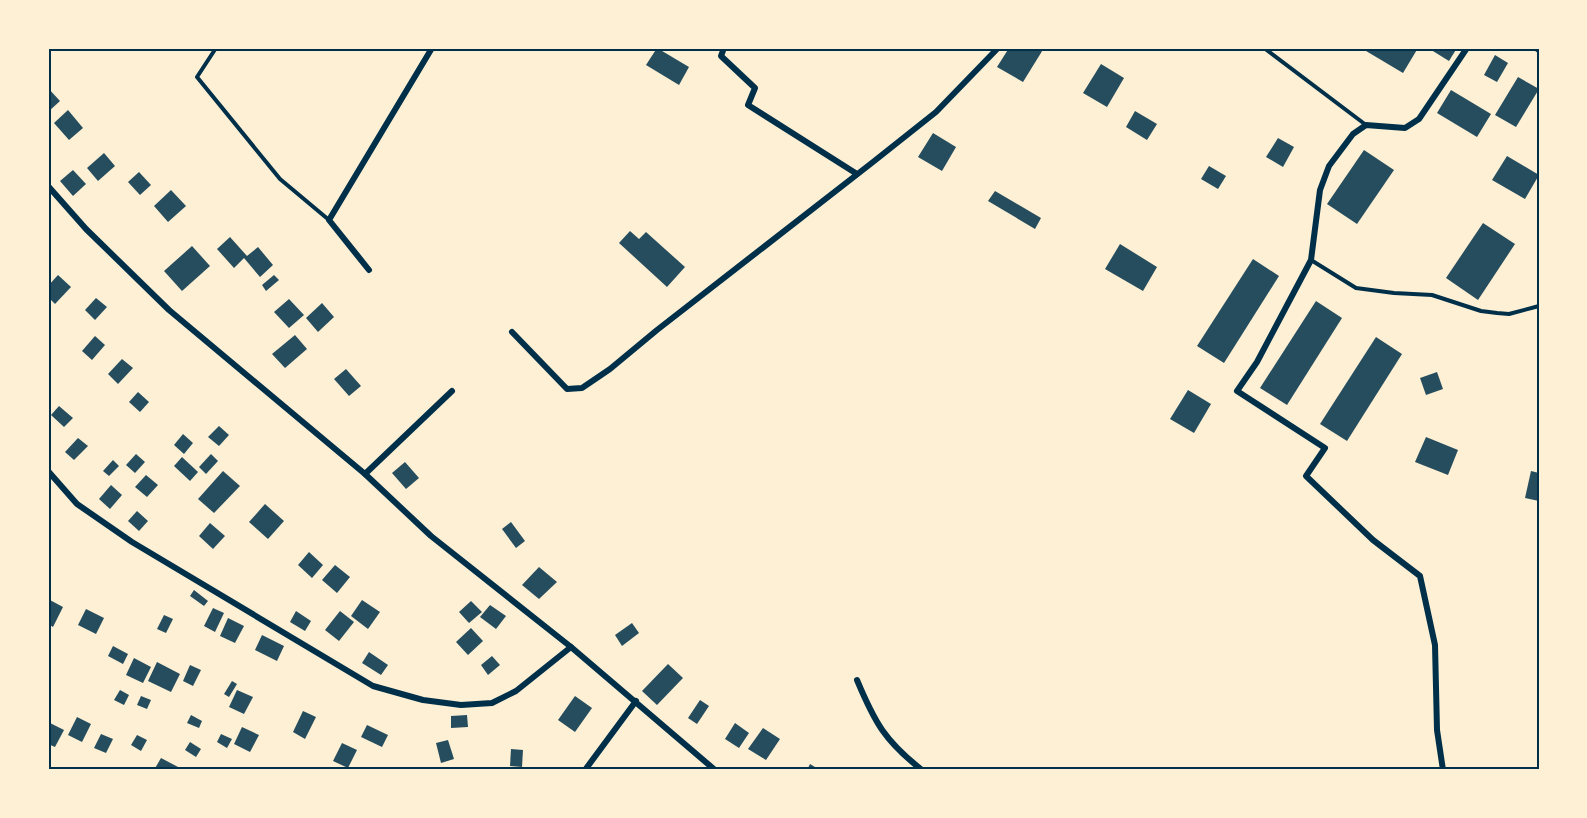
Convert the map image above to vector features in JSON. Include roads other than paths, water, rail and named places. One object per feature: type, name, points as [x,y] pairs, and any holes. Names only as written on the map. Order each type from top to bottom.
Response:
[{"type":"street","points":[[369,270],[329,220],[432,48]]},
{"type":"street","points":[[724,48],[721,56],[755,88],[748,105],[857,174]]},
{"type":"street","points":[[512,332],[567,389],[582,388],[610,369],[936,112],[998,48]]},
{"type":"street","points":[[1443,770],[1437,730],[1435,645],[1420,576],[1373,540],[1306,476],[1325,448],[1238,391],[1257,362],[1311,260],[1320,190],[1329,166],[1353,134],[1366,125],[1405,129],[1419,119],[1467,48]]},
{"type":"street","points":[[48,186],[86,229],[169,310],[365,474],[431,536],[571,647],[715,770]]},
{"type":"street","points":[[365,474],[452,391]]},
{"type":"street","points":[[48,471],[77,504],[132,542],[373,686],[423,700],[461,705],[492,703],[516,691],[571,647]]},
{"type":"street","points":[[857,680],[871,714],[887,738],[922,770]]},
{"type":"street","points":[[585,770],[636,702]]},
{"type":"lane","points":[[216,48],[197,77],[280,179],[329,220]]},
{"type":"lane","points":[[1264,48],[1366,125]]},
{"type":"lane","points":[[1311,260],[1356,288],[1432,295],[1481,311],[1497,313],[1509,314],[1539,306]]}]
